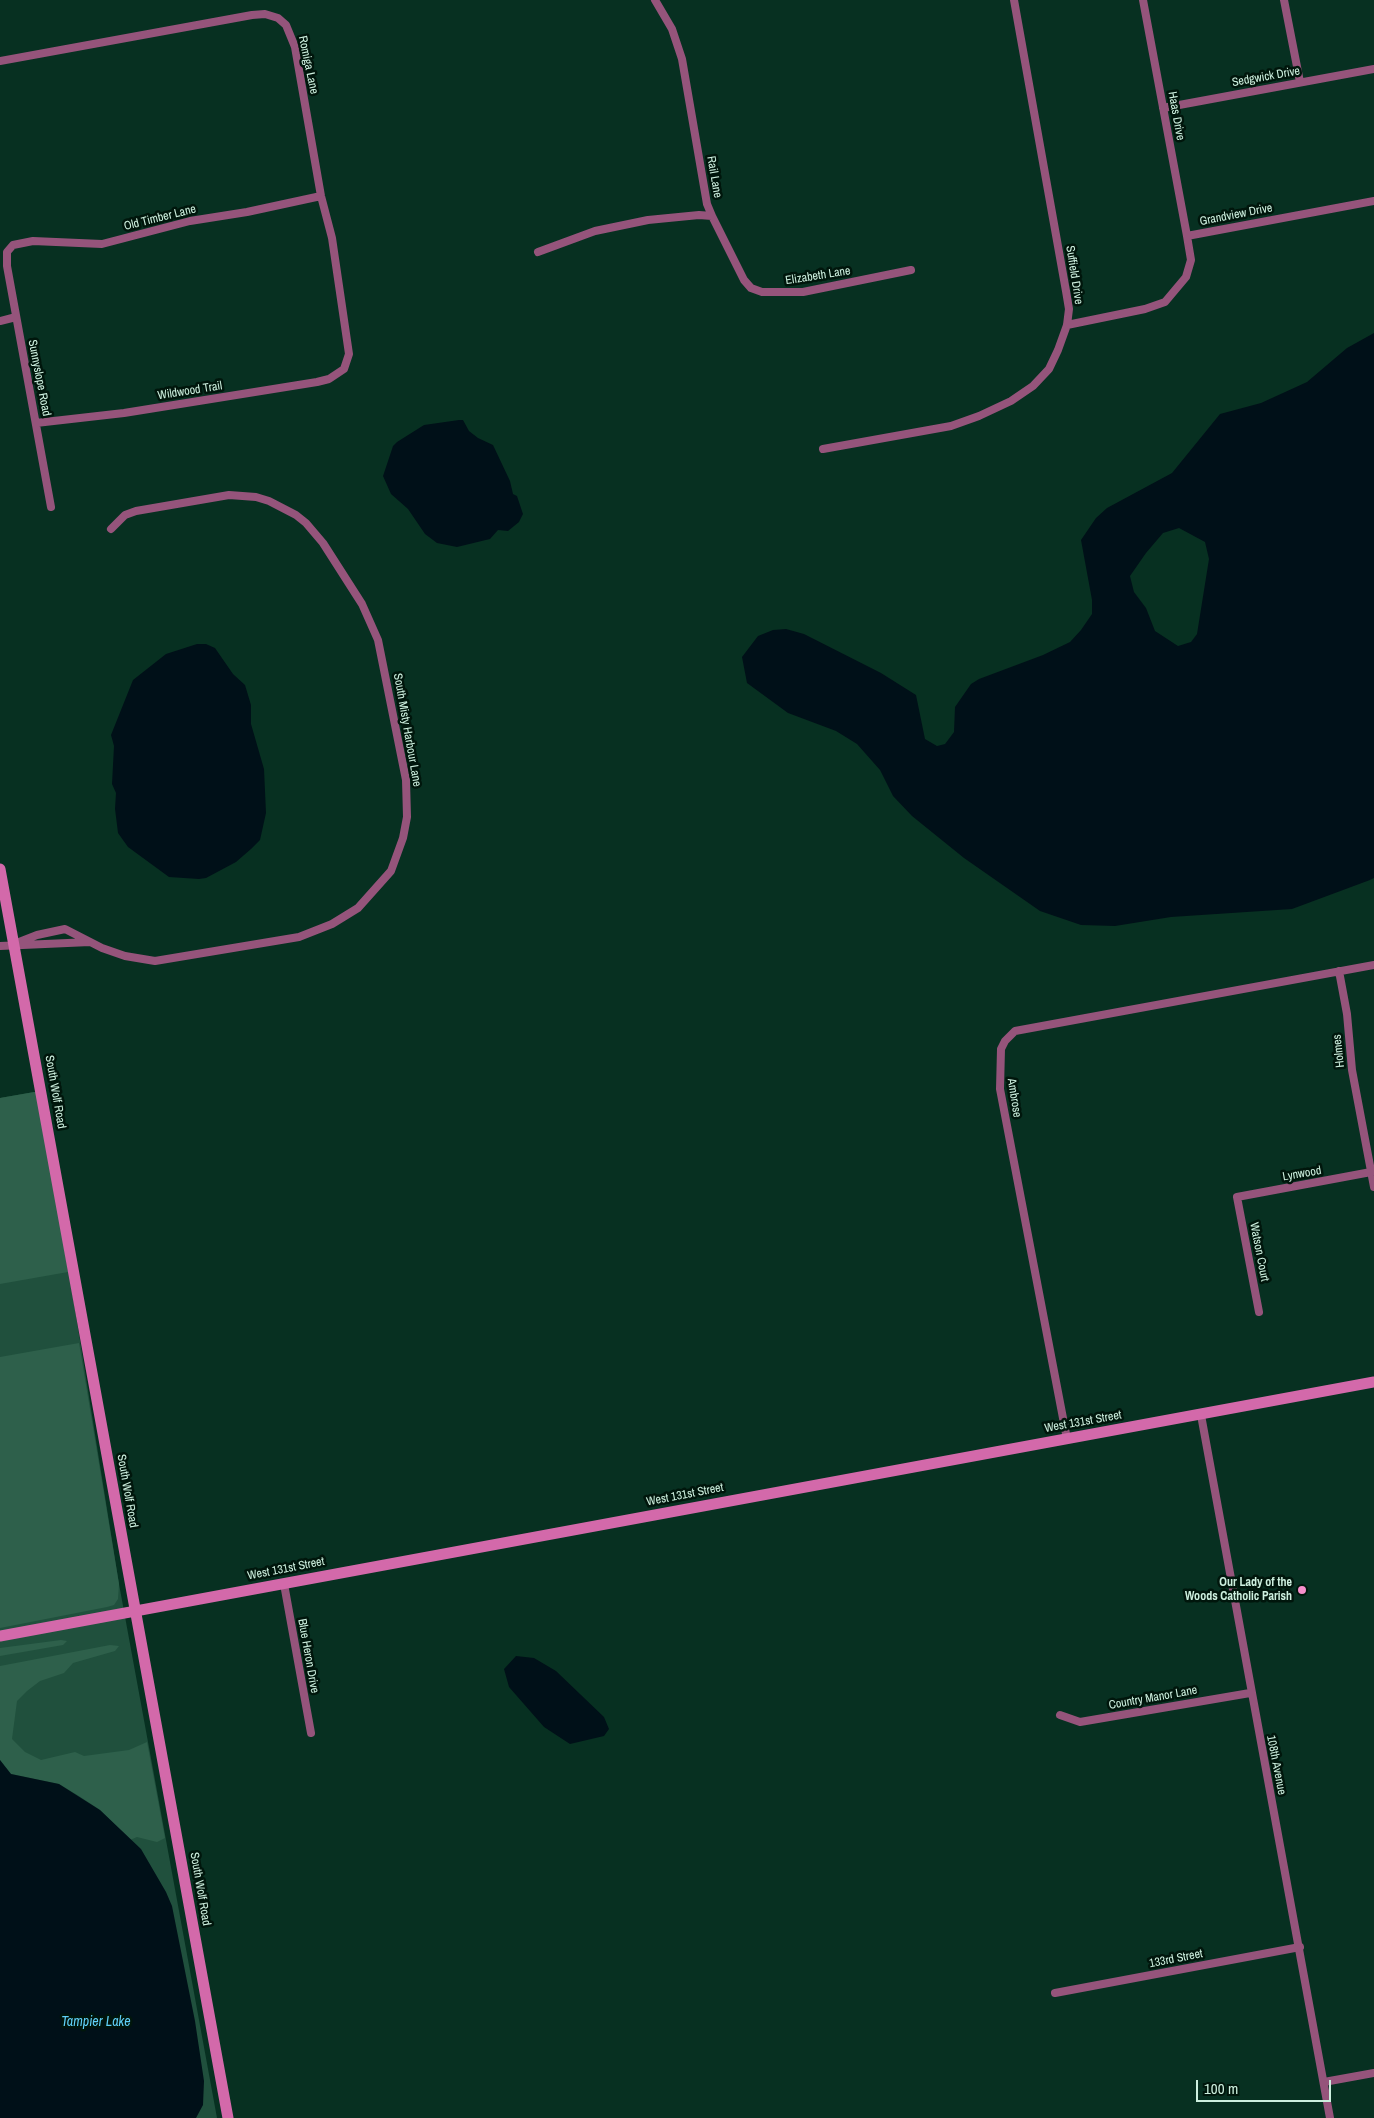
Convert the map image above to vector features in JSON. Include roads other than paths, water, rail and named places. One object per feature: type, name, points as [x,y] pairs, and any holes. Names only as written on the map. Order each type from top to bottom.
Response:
[{"type":"street","name":"Rail Lane","points":[[538,252],[595,231],[648,220],[698,215],[712,216],[707,204],[682,59],[672,29],[655,0]]},
{"type":"street","name":"Suffield Drive","points":[[823,449],[951,426],[1011,402],[1033,386],[1048,368],[1058,350],[1067,325],[1066,291],[1014,0]]},
{"type":"street","name":"Haas Drive","points":[[1144,0],[1187,236]]},
{"type":"street","points":[[1284,0],[1300,82]]},
{"type":"street","name":"Romiga Lane","points":[[0,61],[252,15],[265,14],[278,18],[286,25],[295,47],[321,196],[332,238],[349,354],[344,369]]},
{"type":"street","name":"Sedgwick Drive","points":[[1163,108],[1374,69]]},
{"type":"street","name":"Old Timber Lane","points":[[7,252],[13,245],[33,241],[102,244],[190,221],[248,212],[321,196]]},
{"type":"street","name":"Grandview Drive","points":[[1067,325],[1145,309],[1165,302],[1186,277],[1191,260],[1187,236],[1374,201]]},
{"type":"street","name":"Elizabeth Lane","points":[[712,216],[744,280],[751,288],[762,292],[803,292],[910,270]]},
{"type":"street","name":"Sunnyslope Road","points":[[7,252],[7,266],[51,507]]},
{"type":"street","points":[[0,321],[16,317]]},
{"type":"street","name":"Wildwood Trail","points":[[36,423],[124,413],[317,382],[329,378],[344,369]]},
{"type":"street","name":"South Misty Harbour Lane","points":[[14,944],[37,935],[66,930],[125,956],[155,962],[299,937],[317,931],[358,908],[381,884],[397,857],[407,817],[406,780],[378,640],[362,604],[324,543],[306,523],[296,515],[269,501],[256,497],[229,495],[136,511],[125,515],[111,529]]},
{"type":"street","name":"South Wolf Road","points":[[0,869],[228,2118]]},
{"type":"street","name":"South Misty Harbour Lane","points":[[14,944],[91,942]]},
{"type":"street","points":[[0,946],[14,944]]},
{"type":"street","name":"Ambrose","points":[[1067,1439],[1000,1089],[1001,1049],[1005,1041],[1015,1031],[1374,965]]},
{"type":"street","name":"Holmes","points":[[1339,971],[1347,1014],[1352,1070],[1374,1187]]},
{"type":"street","name":"Lynwood","points":[[1237,1197],[1371,1172]]},
{"type":"street","name":"Watson Court","points":[[1237,1197],[1259,1312]]},
{"type":"street","name":"West 131st Street","points":[[0,1636],[1374,1382]]},
{"type":"street","name":"108th Avenue","points":[[1201,1415],[1250,1693],[1300,1947],[1330,2118]]},
{"type":"street","name":"Blue Heron Drive","points":[[284,1584],[311,1733]]},
{"type":"street","name":"Country Manor Lane","points":[[1060,1715],[1080,1722],[1250,1693]]},
{"type":"street","name":"133rd Street","points":[[1056,1993],[1300,1947]]},
{"type":"street","points":[[1324,2082],[1374,2073]]},
{"type":"water","points":[[1374,333],[1374,878],[1292,909],[1171,917],[1115,926],[1081,925],[1040,911],[964,858],[912,816],[893,796],[880,770],[857,744],[836,731],[788,713],[747,683],[742,657],[758,636],[773,630],[786,629],[804,634],[881,673],[916,695],[925,739],[937,746],[945,744],[954,732],[955,707],[971,684],[1070,642],[1092,614],[1092,600],[1081,540],[1096,518],[1107,508],[1172,473],[1220,414],[1261,403],[1307,382],[1347,348]],"holes":[[[1179,528],[1205,542],[1209,559],[1197,634],[1191,642],[1178,646],[1155,631],[1146,608],[1134,592],[1130,576],[1163,533]]]},
{"type":"water","points":[[463,420],[469,431],[478,438],[493,445],[510,481],[513,494],[517,496],[523,514],[519,522],[508,531],[498,530],[490,539],[457,547],[437,543],[425,534],[408,509],[391,494],[383,476],[393,446],[397,442],[424,425]]},
{"type":"water","points":[[197,644],[206,644],[215,648],[233,674],[245,685],[251,705],[251,724],[264,769],[266,813],[260,840],[251,849],[236,862],[206,878],[199,879],[169,877],[128,847],[118,833],[115,809],[116,793],[112,784],[114,746],[111,735],[133,680],[166,654]]},
{"type":"water","points":[[516,1656],[534,1658],[556,1671],[604,1717],[609,1729],[604,1736],[570,1744],[544,1727],[509,1687],[504,1669]]},
{"type":"water","name":"Tampier Lake","points":[[0,1760],[11,1774],[59,1784],[100,1810],[141,1849],[166,1892],[172,1906],[195,2021],[204,2081],[203,2105],[196,2118],[0,2118]]},
{"type":"place","name":"Our Lady of the Woods Catholic Parish","points":[[1302,1590]]}]
